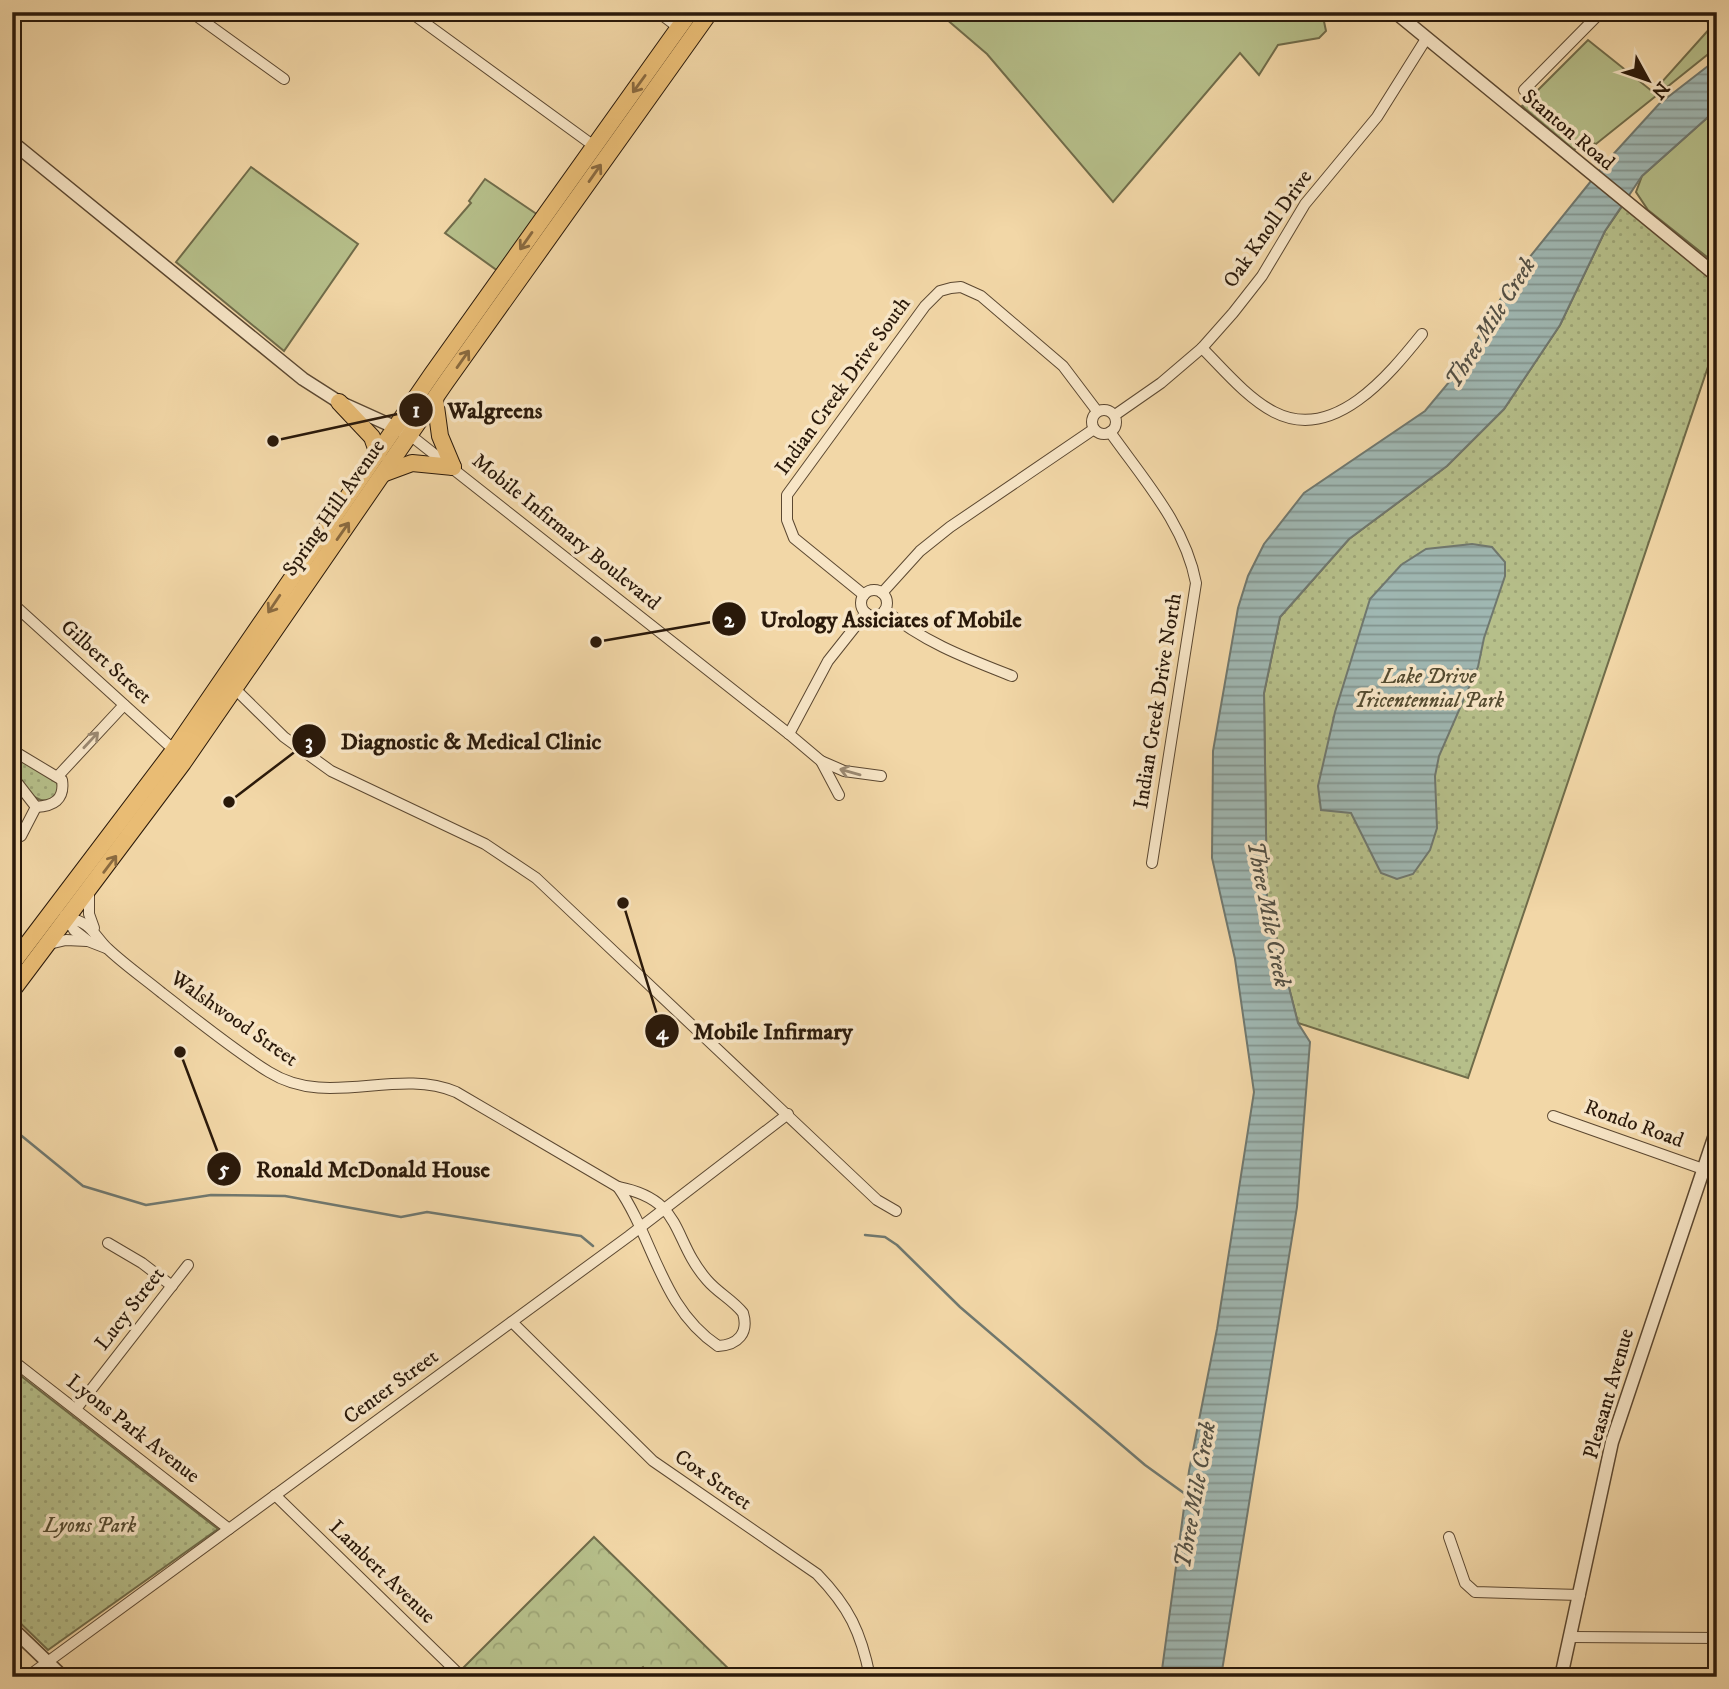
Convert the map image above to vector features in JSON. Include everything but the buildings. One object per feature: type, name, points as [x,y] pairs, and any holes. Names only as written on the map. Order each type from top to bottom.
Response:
[{"type":"main road","name":"Spring Hill Avenue","points":[[12,991],[49,944],[62,913],[174,750],[229,683],[383,474],[403,431],[594,146],[690,12]]},
{"type":"main road","name":"Spring Hill Avenue","points":[[12,964],[62,913],[89,892],[378,454],[435,399],[710,12]]},
{"type":"main road","points":[[383,474],[412,463],[453,467],[440,436],[435,399]]},
{"type":"main road","points":[[339,402],[372,437],[378,454]]},
{"type":"street","points":[[191,12],[284,79]]},
{"type":"street","points":[[410,12],[594,146]]},
{"type":"street","points":[[658,12],[679,28]]},
{"type":"street","name":"Stanton Road","points":[[1395,12],[1717,275]]},
{"type":"street","points":[[1524,90],[1601,12]]},
{"type":"street","name":"Oak Knoll Drive","points":[[1115,415],[1161,383],[1202,348],[1262,275],[1305,204],[1377,117],[1426,39]]},
{"type":"street","name":"Mobile Infirmary Boulevard","points":[[12,142],[303,379],[339,402],[403,431],[453,467],[821,761],[844,771],[881,776]]},
{"type":"street","name":"Indian Creek Drive South","points":[[864,595],[794,538],[787,520],[787,495],[925,306],[940,291],[961,288],[981,296],[1063,366],[1097,411]]},
{"type":"street","points":[[1202,348],[1274,412],[1305,421],[1327,418],[1378,385],[1422,334]]},
{"type":"street","points":[[1105,409],[1115,415],[1115,427],[1110,432],[1100,433],[1094,429],[1091,421],[1097,411],[1105,409]]},
{"type":"street","points":[[882,593],[920,551],[950,527],[1094,429]]},
{"type":"street","name":"Indian Creek Drive North","points":[[1110,432],[1188,546],[1196,583],[1152,863]]},
{"type":"street","points":[[871,590],[882,593],[887,603],[884,610],[873,616],[866,612],[862,606],[864,595],[871,590]]},
{"type":"street","name":"Gilbert Street","points":[[12,603],[174,750]]},
{"type":"street","points":[[884,610],[907,628],[944,650],[1012,676]]},
{"type":"street","points":[[789,734],[828,661],[866,612]]},
{"type":"street","points":[[229,683],[284,737],[331,771],[485,844],[536,878],[877,1200],[896,1211]]},
{"type":"street","points":[[58,776],[124,705]]},
{"type":"street","points":[[12,750],[58,776],[63,787],[57,801],[36,807]]},
{"type":"street","name":"Mobile Infirmary Boulevard","points":[[821,761],[839,795]]},
{"type":"street","points":[[12,776],[36,807]]},
{"type":"street","points":[[21,836],[36,807]]},
{"type":"street","name":"Walshwood Street","points":[[89,892],[89,914],[95,931],[107,948],[255,1063],[285,1080],[299,1086],[333,1090],[415,1082],[439,1085],[456,1092],[618,1187],[642,1194],[666,1209],[706,1279],[743,1313],[745,1331],[739,1339],[718,1346],[694,1324],[667,1290],[642,1227],[618,1187]]},
{"type":"street","points":[[62,913],[80,920],[95,931]]},
{"type":"street","name":"Walshwood Street","points":[[62,913],[74,930],[88,941]]},
{"type":"street","name":"Walshwood Street","points":[[49,944],[66,940],[88,941],[107,948]]},
{"type":"street","name":"Center Street","points":[[27,1677],[642,1227],[788,1114]]},
{"type":"street","name":"Rondo Road","points":[[1553,1116],[1703,1169]]},
{"type":"street","name":"Pleasant Avenue","points":[[1561,1677],[1612,1442],[1717,1129]]},
{"type":"street","points":[[108,1243],[142,1263],[172,1286]]},
{"type":"street","name":"Lucy Street","points":[[76,1409],[188,1265]]},
{"type":"street","name":"Cox Street","points":[[512,1322],[653,1461],[817,1574],[839,1596],[858,1628],[870,1677]]},
{"type":"street","name":"Lyons Park Avenue","points":[[12,1360],[229,1529]]},
{"type":"street","name":"Lambert Avenue","points":[[275,1496],[462,1677]]},
{"type":"street","points":[[1449,1537],[1465,1583],[1475,1592],[1580,1595]]},
{"type":"street","points":[[12,1628],[63,1677]]},
{"type":"street","points":[[1571,1637],[1717,1638]]},
{"type":"green space","points":[[938,12],[1322,12],[1326,31],[1319,38],[1278,45],[1259,75],[1240,53],[1113,202],[987,54]]},
{"type":"green space","points":[[1697,12],[1717,12],[1717,47],[1596,144],[1585,141],[1574,150],[1522,106],[1588,40],[1653,92],[1712,26]]},
{"type":"green space","points":[[1717,109],[1717,265],[1648,210],[1636,192],[1642,176]]},
{"type":"green space","points":[[251,167],[358,244],[284,351],[176,262]]},
{"type":"green space","points":[[485,179],[538,215],[498,271],[445,233],[471,203],[469,201]]},
{"type":"green space","name":"Lake Drive Tricentennial Park","points":[[1625,202],[1717,276],[1717,340],[1468,1078],[1298,1023],[1267,901],[1264,693],[1280,617],[1349,539],[1447,466],[1504,409],[1560,325],[1605,231]]},
{"type":"green space","points":[[12,754],[57,782],[59,790],[53,800],[45,801],[30,794],[15,771]]},
{"type":"green space","name":"Lyons Park","points":[[12,1369],[218,1529],[48,1650],[12,1615]]},
{"type":"green space","points":[[594,1537],[737,1677],[650,1677],[643,1667],[628,1677],[474,1677],[464,1667]]},
{"type":"water","name":"Three Mile Creek","points":[[1717,59],[1717,109],[1642,176],[1605,231],[1560,325],[1504,409],[1447,466],[1349,539],[1280,617],[1264,693],[1267,901],[1298,1023],[1310,1042],[1297,1207],[1221,1677],[1161,1677],[1189,1471],[1217,1329],[1254,1092],[1235,959],[1212,858],[1213,751],[1238,608],[1248,576],[1264,544],[1304,493],[1425,411],[1460,369],[1512,279],[1608,160],[1659,104]]},
{"type":"water","points":[[1472,544],[1492,547],[1505,562],[1505,576],[1484,638],[1478,667],[1439,756],[1435,776],[1437,828],[1430,850],[1413,874],[1397,879],[1381,873],[1351,813],[1321,810],[1318,786],[1335,712],[1370,599],[1401,565],[1426,549]]},
{"type":"waterway","points":[[12,1128],[83,1186],[146,1205],[211,1195],[285,1196],[401,1217],[427,1212],[581,1236],[593,1246]]},
{"type":"waterway","name":"Three Mile Creek","points":[[865,1235],[885,1237],[897,1245],[960,1307],[1145,1465],[1188,1496]]},
{"type":"place","name":"Walgreens","points":[[273,441]]},
{"type":"place","name":"Urology Assiciates of Mobile","points":[[596,642]]},
{"type":"place","name":"Diagnostic & Medical Clinic","points":[[229,802]]},
{"type":"place","name":"Mobile Infirmary","points":[[623,903]]},
{"type":"place","name":"Ronald McDonald House","points":[[180,1052]]}]
